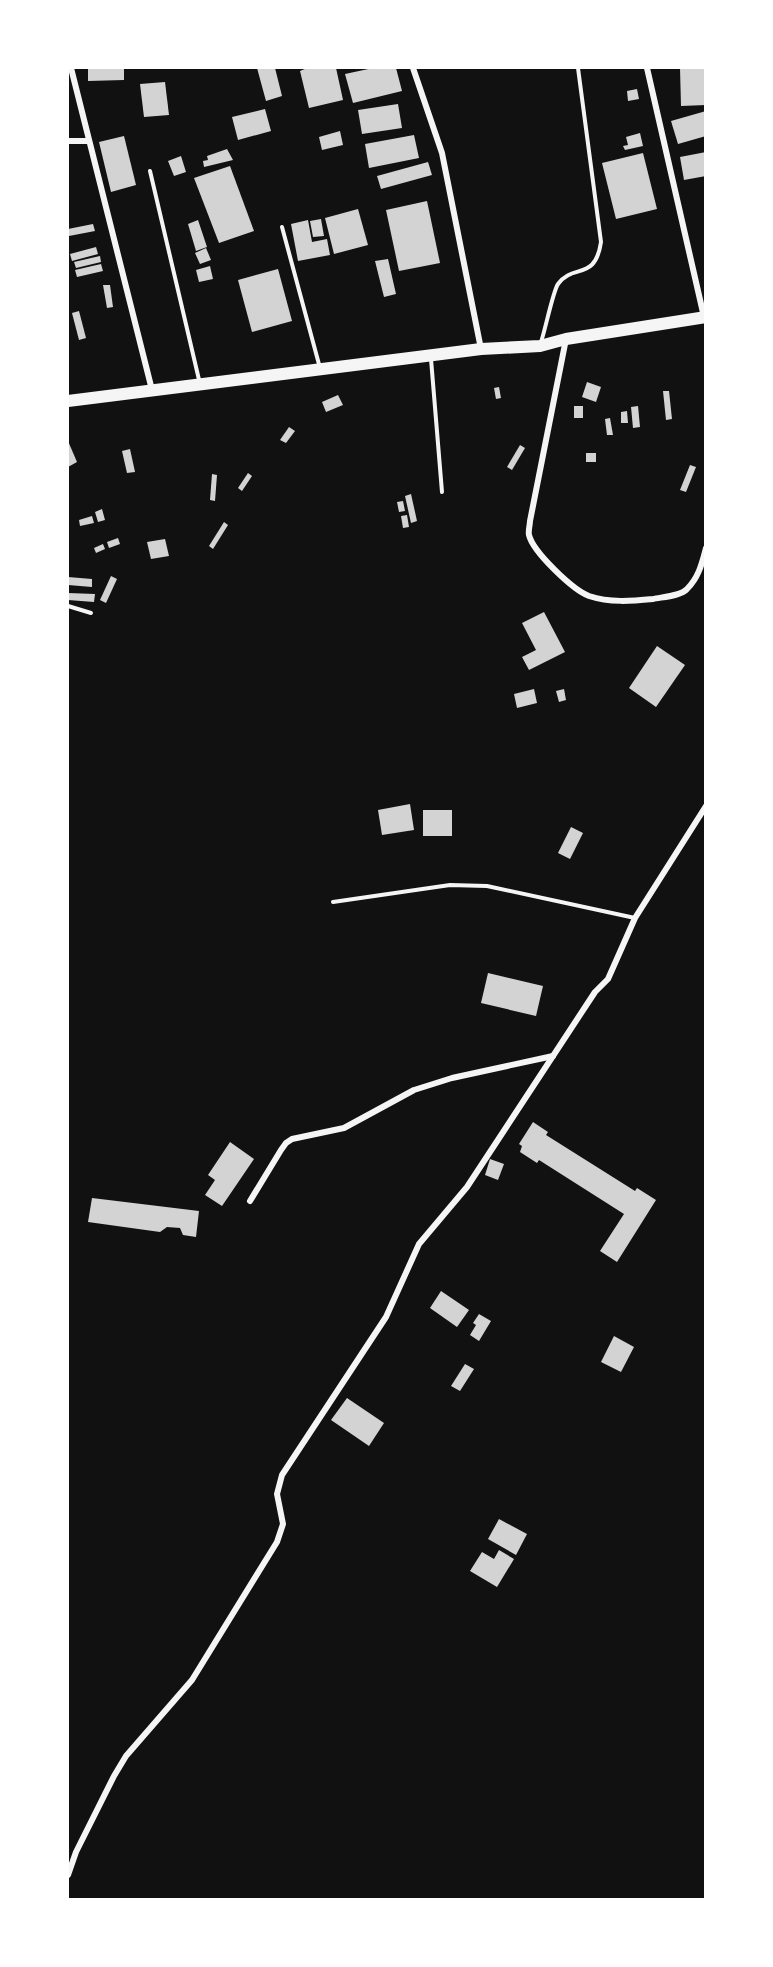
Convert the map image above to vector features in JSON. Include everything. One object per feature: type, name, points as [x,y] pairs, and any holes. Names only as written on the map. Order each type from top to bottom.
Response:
[{"type":"highway","points":[[68,401],[481,349],[540,346],[566,339],[704,317]]},
{"type":"street","points":[[71,68],[152,390]]},
{"type":"street","points":[[413,68],[442,153],[481,349]]},
{"type":"street","points":[[647,68],[704,317]]},
{"type":"street","points":[[68,141],[89,141]]},
{"type":"street","points":[[566,339],[530,521],[529,535],[539,554],[567,581],[588,596],[625,602],[660,598],[686,591],[702,567],[705,548]]},
{"type":"street","points":[[68,1875],[76,1852],[126,1756],[192,1680],[277,1542],[283,1524],[277,1494],[282,1475],[386,1317],[419,1244],[466,1187],[595,992],[608,980],[635,918],[705,806]]},
{"type":"street","points":[[250,1201],[281,1150],[292,1139],[344,1128],[414,1090],[452,1078],[553,1056]]},
{"type":"lane","points":[[540,346],[556,286],[563,278],[588,268],[598,258],[601,242],[578,68]]},
{"type":"lane","points":[[150,171],[200,384]]},
{"type":"lane","points":[[282,227],[320,369]]},
{"type":"lane","points":[[431,355],[442,492]]},
{"type":"lane","points":[[68,606],[91,613]]},
{"type":"lane","points":[[333,902],[450,885],[487,886],[635,918]]},
{"type":"building","points":[[88,68],[124,68],[124,80],[88,81]]},
{"type":"building","points":[[257,68],[275,68],[282,96],[266,101]]},
{"type":"building","points":[[307,68],[336,68],[343,100],[309,108],[300,71]]},
{"type":"building","points":[[373,68],[396,68],[402,91],[353,103],[345,74]]},
{"type":"building","points":[[680,68],[705,68],[706,105],[681,106]]},
{"type":"building","points":[[165,82],[169,115],[144,117],[140,84]]},
{"type":"building","points":[[637,89],[639,99],[628,101],[627,91]]},
{"type":"building","points":[[398,104],[402,128],[362,134],[358,110]]},
{"type":"building","points":[[265,109],[271,131],[238,140],[232,117]]},
{"type":"building","points":[[706,111],[706,136],[678,144],[671,121]]},
{"type":"building","points":[[340,131],[343,145],[322,150],[319,137]]},
{"type":"building","points":[[640,133],[643,146],[625,150],[623,146],[628,145],[626,137]]},
{"type":"building","points":[[414,135],[419,158],[369,168],[365,144]]},
{"type":"building","points":[[124,136],[136,185],[111,192],[99,142]]},
{"type":"building","points":[[227,149],[233,160],[204,167],[203,161],[208,160],[207,156]]},
{"type":"building","points":[[706,152],[706,176],[684,180],[680,157]]},
{"type":"building","points":[[643,153],[657,209],[616,219],[602,163]]},
{"type":"building","points":[[181,156],[186,172],[174,176],[168,161]]},
{"type":"building","points":[[428,162],[432,175],[381,189],[377,176]]},
{"type":"building","points":[[230,166],[254,231],[219,243],[194,178]]},
{"type":"building","points":[[427,201],[440,263],[399,271],[386,210]]},
{"type":"building","points":[[358,209],[368,245],[334,254],[325,218]]},
{"type":"building","points":[[321,219],[324,236],[313,237],[310,221]]},
{"type":"building","points":[[198,220],[207,247],[196,251],[188,224]]},
{"type":"building","points":[[308,220],[312,242],[327,239],[330,255],[298,261],[291,224]]},
{"type":"building","points":[[93,224],[95,231],[69,236],[68,229]]},
{"type":"building","points":[[96,247],[98,254],[72,261],[70,254]]},
{"type":"building","points":[[206,248],[211,260],[200,264],[195,253]]},
{"type":"building","points":[[100,256],[101,262],[76,268],[74,262]]},
{"type":"building","points":[[388,259],[396,294],[384,297],[375,261]]},
{"type":"building","points":[[101,264],[103,271],[77,277],[75,270]]},
{"type":"building","points":[[210,266],[213,279],[199,282],[196,270]]},
{"type":"building","points":[[278,269],[292,321],[252,332],[238,280]]},
{"type":"building","points":[[103,285],[110,285],[113,307],[107,308]]},
{"type":"building","points":[[79,311],[86,338],[79,340],[72,313]]},
{"type":"building","points":[[587,382],[601,387],[596,402],[582,397]]},
{"type":"building","points":[[499,387],[501,398],[496,399],[494,388]]},
{"type":"building","points":[[663,391],[669,391],[672,419],[666,420]]},
{"type":"building","points":[[338,395],[343,405],[326,412],[322,402]]},
{"type":"building","points":[[574,406],[583,406],[583,418],[574,418]]},
{"type":"building","points":[[638,406],[640,427],[633,428],[631,407]]},
{"type":"building","points":[[627,411],[628,423],[621,423],[621,412]]},
{"type":"building","points":[[610,418],[613,435],[607,435],[605,419]]},
{"type":"building","points":[[289,427],[295,431],[286,443],[280,440]]},
{"type":"building","points":[[68,441],[77,462],[68,467]]},
{"type":"building","points":[[520,445],[525,448],[512,470],[507,467]]},
{"type":"building","points":[[130,449],[135,472],[127,473],[122,451]]},
{"type":"building","points":[[586,453],[596,453],[596,462],[586,462]]},
{"type":"building","points":[[690,465],[696,467],[686,492],[680,490]]},
{"type":"building","points":[[248,473],[252,476],[242,491],[238,488]]},
{"type":"building","points":[[212,474],[217,475],[215,501],[210,500]]},
{"type":"building","points":[[411,494],[417,521],[411,523],[405,496]]},
{"type":"building","points":[[403,501],[405,511],[399,512],[397,502]]},
{"type":"building","points":[[102,509],[105,520],[98,522],[95,512]]},
{"type":"building","points":[[407,515],[409,527],[403,528],[401,516]]},
{"type":"building","points":[[92,516],[94,523],[80,526],[79,520]]},
{"type":"building","points":[[224,522],[228,525],[213,549],[209,546]]},
{"type":"building","points":[[118,538],[120,544],[109,548],[107,542]]},
{"type":"building","points":[[165,539],[169,556],[151,559],[147,542]]},
{"type":"building","points":[[103,544],[105,549],[96,553],[94,548]]},
{"type":"building","points":[[111,576],[117,579],[106,603],[100,600]]},
{"type":"building","points":[[68,577],[92,579],[92,587],[68,585]]},
{"type":"building","points":[[68,593],[95,594],[94,602],[68,600]]},
{"type":"building","points":[[544,612],[565,652],[529,670],[522,657],[536,650],[522,623]]},
{"type":"building","points":[[657,646],[685,665],[656,707],[629,688]]},
{"type":"building","points":[[534,689],[537,703],[517,708],[514,694]]},
{"type":"building","points":[[564,689],[566,700],[559,702],[556,691]]},
{"type":"building","points":[[410,804],[414,830],[382,835],[378,810]]},
{"type":"building","points":[[423,810],[452,810],[452,836],[423,836]]},
{"type":"building","points":[[571,827],[583,833],[570,859],[558,853]]},
{"type":"building","points":[[488,973],[543,986],[536,1016],[481,1003]]},
{"type":"building","points":[[533,1122],[548,1132],[546,1135],[635,1191],[637,1188],[656,1200],[617,1262],[600,1251],[624,1214],[539,1160],[537,1163],[520,1152],[522,1146],[519,1144]]},
{"type":"building","points":[[230,1142],[254,1159],[222,1206],[205,1195],[215,1180],[208,1175]]},
{"type":"building","points":[[490,1159],[504,1164],[498,1180],[485,1175]]},
{"type":"building","points":[[92,1198],[199,1211],[196,1237],[183,1235],[180,1228],[167,1227],[160,1232],[88,1222]]},
{"type":"building","points":[[441,1291],[469,1310],[457,1327],[430,1308]]},
{"type":"building","points":[[479,1314],[491,1321],[479,1341],[470,1335],[476,1325],[473,1323]]},
{"type":"building","points":[[614,1336],[634,1347],[621,1372],[601,1362]]},
{"type":"building","points":[[465,1364],[474,1369],[460,1391],[451,1386]]},
{"type":"building","points":[[347,1398],[384,1423],[369,1446],[331,1420]]},
{"type":"building","points":[[499,1519],[527,1534],[516,1555],[488,1539]]},
{"type":"building","points":[[499,1550],[514,1559],[497,1587],[470,1571],[482,1552],[494,1559]]}]
